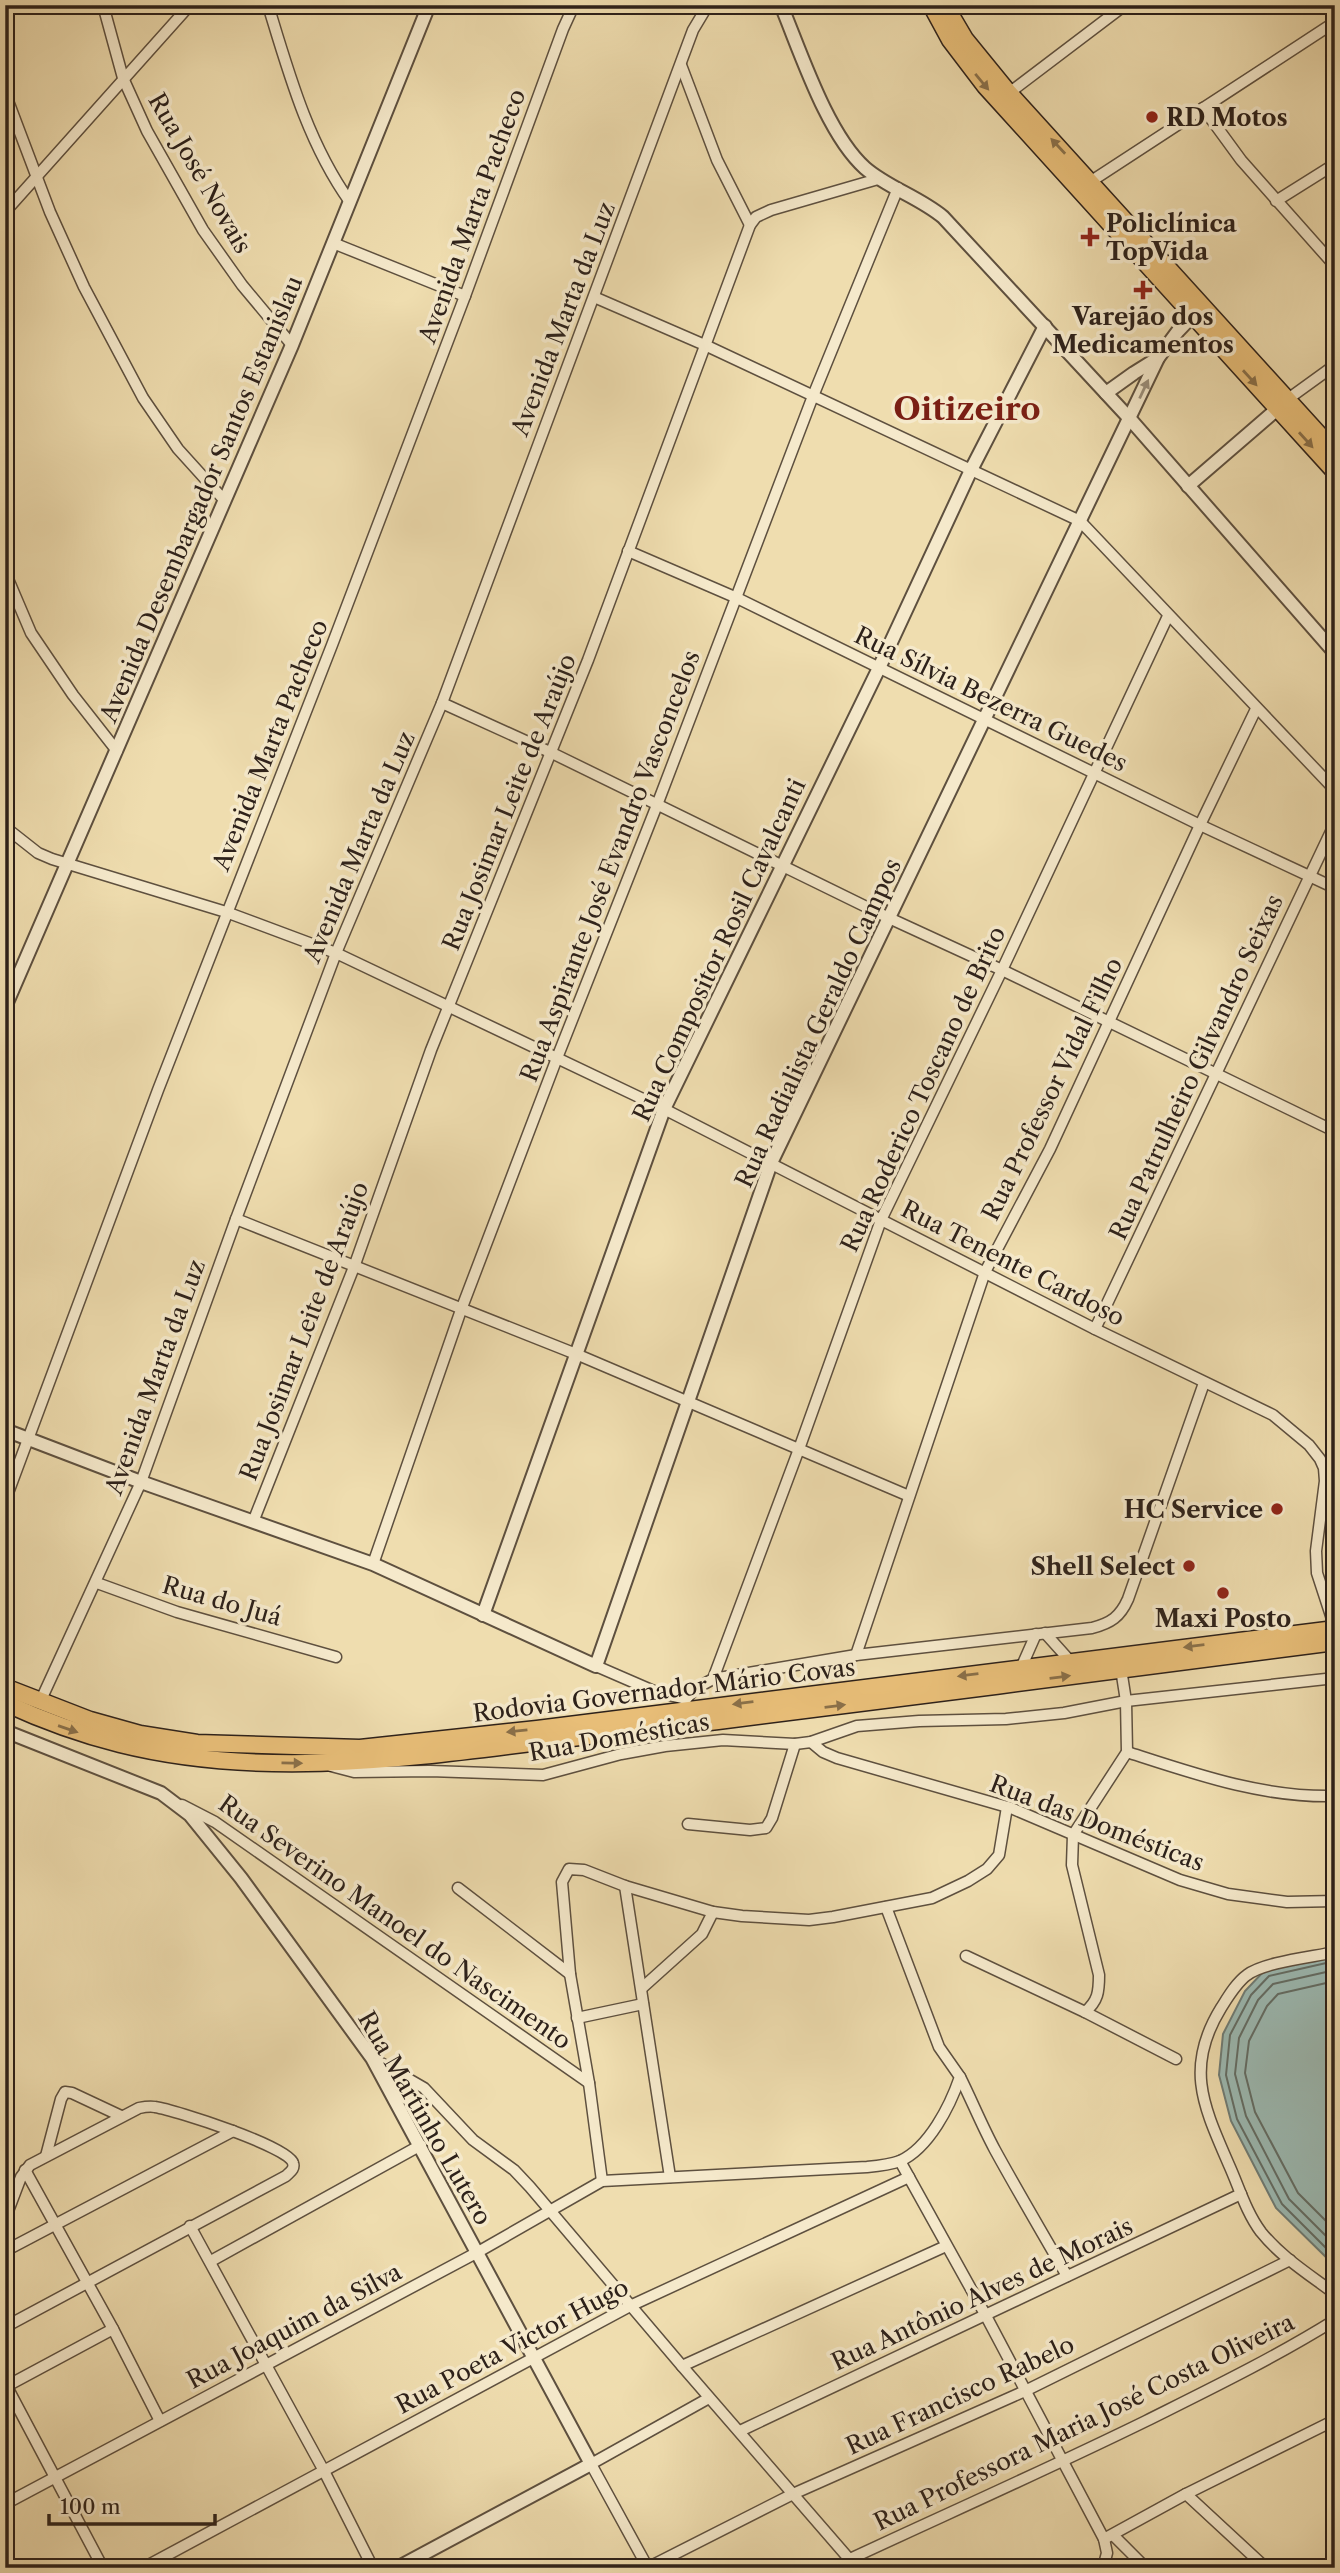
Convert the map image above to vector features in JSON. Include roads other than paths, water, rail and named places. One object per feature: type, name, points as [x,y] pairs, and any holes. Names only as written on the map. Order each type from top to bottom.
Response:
[{"type":"main road","points":[[931,5],[950,40],[985,86],[1198,310],[1283,404],[1335,472]]},
{"type":"main road","points":[[945,5],[965,39],[1009,93],[1090,182],[1198,310]]},
{"type":"main road","points":[[1283,404],[1335,452]]},
{"type":"main road","name":"Rodovia Governador Mário Covas","points":[[5,1687],[90,1720],[140,1734],[197,1743],[345,1749],[537,1729],[686,1704],[1021,1668],[1335,1629]]},
{"type":"main road","name":"Rodovia Governador Mário Covas","points":[[5,1703],[42,1719],[122,1745],[197,1758],[258,1762],[362,1763],[895,1699],[1335,1642]]},
{"type":"street","name":"Rua José Novais","points":[[103,5],[123,79],[147,131],[203,230],[242,285],[292,345]]},
{"type":"street","points":[[5,212],[190,5]]},
{"type":"street","points":[[268,5],[306,124],[323,160],[350,202]]},
{"type":"street","name":"Avenida Desembargador Santos Estanislau","points":[[5,1007],[292,345],[429,5]]},
{"type":"street","name":"Avenida Marta Pacheco","points":[[5,1501],[153,1102],[466,296],[558,42],[574,5]]},
{"type":"street","name":"Avenida Marta da Luz","points":[[40,1702],[97,1583],[141,1482],[336,953],[442,703],[693,30],[708,5]]},
{"type":"street","points":[[781,5],[831,123],[851,154],[878,178],[931,207],[943,217],[1107,393],[1335,653]]},
{"type":"street","points":[[1009,93],[1125,5]]},
{"type":"street","points":[[1090,182],[1335,22]]},
{"type":"street","points":[[681,64],[717,160],[750,225],[756,217],[771,210],[878,178]]},
{"type":"street","points":[[5,93],[50,212],[84,287],[143,398],[178,449],[225,501]]},
{"type":"street","points":[[1203,107],[1241,160],[1335,266]]},
{"type":"street","points":[[1276,201],[1335,164]]},
{"type":"street","name":"Rua Aspirante José Evandro Vasconcelos","points":[[373,1563],[461,1310],[557,1058],[813,396],[898,188]]},
{"type":"street","name":"Rua Josimar Leite de Araújo","points":[[253,1522],[354,1267],[414,1095],[552,753],[707,346],[750,225]]},
{"type":"street","points":[[333,243],[466,296]]},
{"type":"street","points":[[594,297],[707,346],[1080,521],[1335,790]]},
{"type":"street","points":[[1107,393],[1158,358],[1198,310]]},
{"type":"street","name":"Rua Compositor Rosil Cavalcanti","points":[[483,1615],[664,1109],[879,668],[971,470],[1045,326]]},
{"type":"street","name":"Rua Radialista Geraldo Campos","points":[[596,1665],[771,1163],[1158,358]]},
{"type":"street","points":[[1188,486],[1283,404],[1335,365]]},
{"type":"street","name":"Rua Sílvia Bezerra Guedes","points":[[628,551],[737,598],[1200,825],[1335,888]]},
{"type":"street","points":[[5,572],[31,633],[73,695],[117,751]]},
{"type":"street","name":"Rua Roderico Toscano de Brito","points":[[713,1679],[881,1220],[1168,616]]},
{"type":"street","points":[[442,703],[552,753],[781,866],[1328,1128],[1335,1113]]},
{"type":"street","name":"Rua Professor Vidal Filho","points":[[856,1655],[985,1272],[1051,1149],[1256,709]]},
{"type":"street","name":"Rua Patrulheiro Gilvandro Seixas","points":[[1095,1329],[1335,823]]},
{"type":"street","name":"Rua Tenente Cardoso","points":[[5,827],[38,853],[226,912],[336,953],[451,1006],[664,1109],[1095,1329],[1273,1415],[1295,1432],[1320,1459],[1325,1481],[1315,1551],[1317,1573],[1335,1629]]},
{"type":"street","points":[[236,1219],[576,1354],[909,1496]]},
{"type":"street","points":[[5,1430],[141,1482],[373,1563],[483,1615],[686,1704],[695,1689],[713,1679],[856,1655],[1109,1623],[1124,1609],[1204,1383]]},
{"type":"street","name":"Rua do Juá","points":[[97,1583],[177,1612],[336,1657]]},
{"type":"street","points":[[1041,1633],[1071,1662]]},
{"type":"street","points":[[1021,1668],[1041,1633]]},
{"type":"street","points":[[1085,2012],[1099,1994],[1099,1975],[1072,1866],[1073,1835],[1127,1752],[1126,1701],[1121,1670]]},
{"type":"street","name":"Rua Domésticas","points":[[325,1763],[354,1772],[430,1771],[543,1775],[621,1754],[679,1744],[723,1740],[795,1744],[811,1742],[856,1726],[1018,1718],[1064,1713],[1126,1701],[1335,1678]]},
{"type":"street","points":[[895,1699],[897,1722]]},
{"type":"street","name":"Rua Martinho Lutero","points":[[5,1731],[144,1785],[174,1802],[190,1815],[241,1878],[372,2058],[648,2568]]},
{"type":"street","name":"Rua das Domésticas","points":[[811,1742],[823,1752],[837,1758],[1007,1807],[1180,1880],[1228,1894],[1287,1902],[1335,1901]]},
{"type":"street","points":[[688,1824],[750,1830],[766,1828],[772,1818],[795,1744]]},
{"type":"street","points":[[1127,1752],[1213,1779],[1272,1793],[1311,1797],[1335,1796]]},
{"type":"street","name":"Rua Severino Manoel do Nascimento","points":[[174,1802],[215,1822],[589,2083]]},
{"type":"street","points":[[960,2077],[949,2102],[922,2145],[900,2161],[885,2166],[602,2181],[589,2083],[570,1974],[562,1882],[569,1869],[578,1868],[625,1886],[713,1912],[809,1920],[932,1898],[953,1889],[987,1869],[999,1855],[1007,1807]]},
{"type":"street","points":[[625,1886],[670,2177]]},
{"type":"street","points":[[458,1888],[570,1974]]},
{"type":"street","points":[[886,1907],[939,2047],[971,2096],[994,2149],[1068,2276]]},
{"type":"street","points":[[642,1988],[702,1934],[713,1912]]},
{"type":"street","points":[[1335,1952],[1262,1967],[1247,1975],[1223,2005],[1207,2035],[1200,2087],[1211,2124],[1241,2194],[1262,2233],[1335,2294]]},
{"type":"street","points":[[965,1956],[1085,2012],[1176,2059]]},
{"type":"street","points":[[577,2018],[643,2004]]},
{"type":"street","points":[[372,2058],[424,2088],[473,2140],[514,2170],[854,2563]]},
{"type":"street","points":[[46,2156],[65,2092],[121,2116]]},
{"type":"street","points":[[5,2219],[25,2170],[46,2156],[139,2108],[156,2107],[233,2131],[288,2155],[294,2165],[293,2170],[286,2176],[5,2327]]},
{"type":"street","points":[[5,2251],[233,2131]]},
{"type":"street","points":[[211,2261],[421,2145]]},
{"type":"street","points":[[900,2161],[1063,2461],[1109,2537],[1146,2568]]},
{"type":"street","points":[[25,2170],[113,2329],[160,2421]]},
{"type":"street","name":"Rua Poeta Victor Hugo","points":[[143,2568],[630,2306],[909,2177]]},
{"type":"street","name":"Rua Joaquim da Silva","points":[[5,2504],[478,2252],[602,2181]]},
{"type":"street","name":"Rua Antônio Alves de Morais","points":[[740,2431],[1241,2194]]},
{"type":"street","points":[[190,2226],[324,2471],[373,2568]]},
{"type":"street","points":[[682,2367],[946,2246]]},
{"type":"street","name":"Rua Francisco Rabelo","points":[[648,2568],[793,2494],[1025,2390],[1290,2259]]},
{"type":"street","name":"Rua Professora Maria José Costa Oliveira","points":[[854,2563],[1255,2367],[1335,2320]]},
{"type":"street","points":[[103,2568],[6,2385],[113,2329]]},
{"type":"street","points":[[397,2568],[709,2398]]},
{"type":"street","points":[[1109,2537],[1186,2494],[1335,2420]]},
{"type":"street","points":[[1186,2494],[1266,2568]]},
{"type":"street","points":[[1103,2568],[1109,2537]]},
{"type":"water","points":[[1335,1954],[1335,2266],[1276,2208],[1231,2121],[1219,2075],[1223,2034],[1245,1991],[1266,1969]]},
{"type":"place","name":"RD Motos","points":[[1152,117]]},
{"type":"place","name":"Policlínica TopVida","points":[[1090,237]]},
{"type":"place","name":"Varejão dos Medicamentos","points":[[1143,290]]},
{"type":"place","name":"HC Service","points":[[1277,1509]]},
{"type":"place","name":"Shell Select","points":[[1189,1566]]},
{"type":"place","name":"Maxi Posto","points":[[1223,1593]]},
{"type":"district","name":"Oitizeiro","points":[[967,408]]}]
